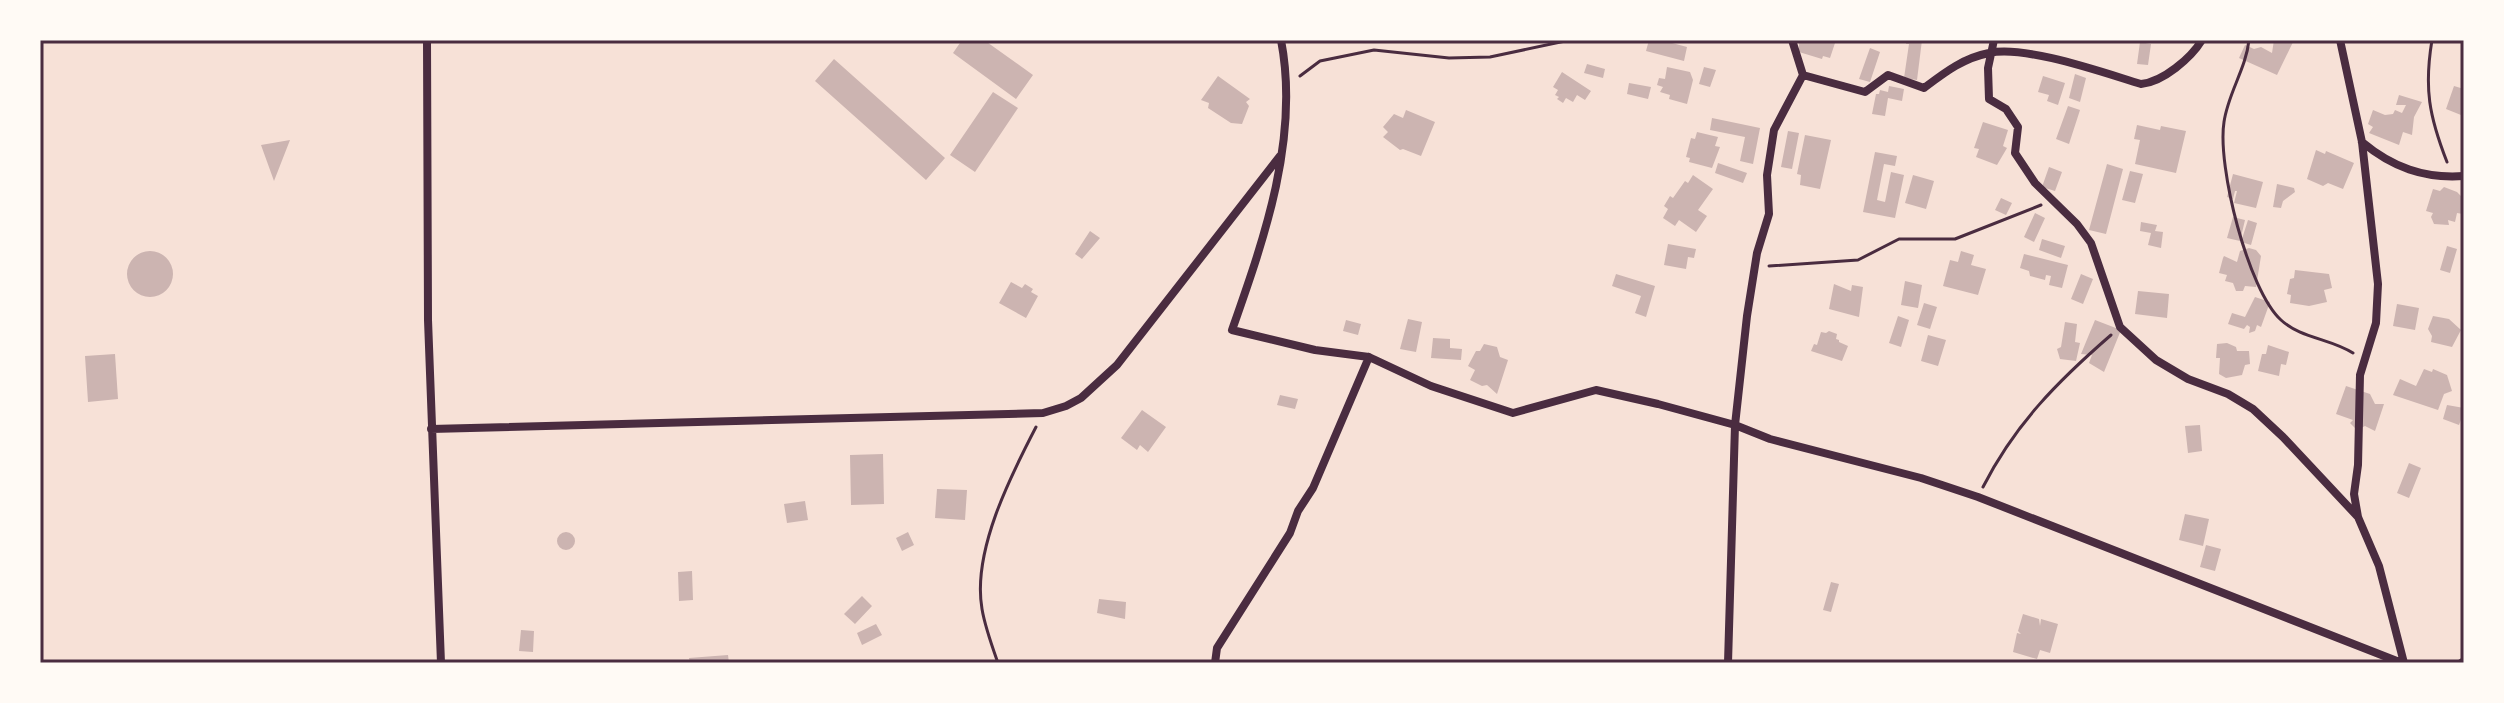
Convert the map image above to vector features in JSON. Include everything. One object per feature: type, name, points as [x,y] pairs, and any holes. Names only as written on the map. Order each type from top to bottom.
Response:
[{"type":"street","points":[[427,40],[428,320],[441,663]]},
{"type":"street","points":[[1281,40],[1287,85],[1282,153],[1252,271],[1232,330],[1315,350],[1369,357],[1431,386],[1513,413],[1596,390],[1735,425],[1770,439],[1921,478],[1978,497],[2403,663]]},
{"type":"street","points":[[1728,663],[1735,425],[1755,267],[1769,214],[1767,175],[1774,130],[1803,75],[1792,40]]},
{"type":"street","points":[[1994,40],[1988,68],[1989,99],[2006,109],[2018,127],[2015,153],[2035,183],[2077,224],[2091,243],[2120,327],[2156,360],[2188,379],[2228,394],[2253,409],[2358,517]]},
{"type":"street","points":[[1803,75],[1865,92],[1888,75],[1924,88],[1956,64],[1991,52],[2059,60],[2141,84],[2164,76],[2202,40]]},
{"type":"street","points":[[2338,40],[2362,142],[2378,284],[2376,323],[2363,360],[2354,494],[2358,517],[2379,566],[2403,663]]},
{"type":"street","points":[[2362,142],[2397,167],[2412,172],[2464,176]]},
{"type":"street","points":[[431,429],[1043,413],[1066,406],[1081,398],[1117,365],[1282,153]]},
{"type":"street","points":[[1215,663],[1217,648],[1290,533],[1298,511],[1313,488],[1369,357]]},
{"type":"path","points":[[1287,85],[1320,61],[1347,53],[1374,50],[1449,58],[1490,57],[1570,40]]},
{"type":"path","points":[[2249,40],[2246,63],[2224,122],[2228,186],[2242,248],[2281,320],[2311,336],[2340,346],[2363,360]]},
{"type":"path","points":[[2432,40],[2427,74],[2429,103],[2453,177]]},
{"type":"path","points":[[1755,267],[1858,260],[1899,239],[1955,239],[2052,201]]},
{"type":"path","points":[[1978,497],[1995,463],[2026,417],[2120,327]]},
{"type":"path","points":[[998,663],[982,609],[981,576],[1003,497],[1043,413]]},
{"type":"building","points":[[962,40],[984,40],[1033,75],[1016,99],[953,53]]},
{"type":"building","points":[[1649,40],[1687,47],[1684,61],[1646,51]]},
{"type":"building","points":[[1799,40],[1836,40],[1830,58],[1823,56],[1822,59],[1799,52]]},
{"type":"building","points":[[1907,40],[1922,40],[1917,80],[1904,78]]},
{"type":"building","points":[[2274,40],[2294,40],[2277,75],[2239,58],[2245,45],[2254,49],[2261,47],[2272,53]]},
{"type":"building","points":[[2140,42],[2151,44],[2148,65],[2137,64]]},
{"type":"building","points":[[1870,48],[1880,52],[1870,82],[1859,79]]},
{"type":"building","points":[[834,59],[945,158],[926,180],[815,81]]},
{"type":"building","points":[[1587,64],[1605,69],[1603,78],[1584,73]]},
{"type":"building","points":[[1667,67],[1690,72],[1693,80],[1687,104],[1669,99],[1670,95],[1660,92],[1663,87],[1657,85],[1659,78],[1665,79]]},
{"type":"building","points":[[1704,67],[1716,70],[1710,87],[1699,84]]},
{"type":"building","points":[[1562,72],[1591,91],[1585,100],[1577,95],[1573,102],[1566,98],[1563,103],[1557,99],[1559,97],[1555,95],[1558,90],[1553,87]]},
{"type":"building","points":[[2075,74],[2086,78],[2080,102],[2069,98]]},
{"type":"building","points":[[1218,76],[1250,99],[1246,102],[1249,106],[1242,124],[1231,123],[1208,108],[1209,103],[1201,100]]},
{"type":"building","points":[[2043,76],[2065,83],[2058,105],[2047,101],[2049,95],[2038,92]]},
{"type":"building","points":[[1629,83],[1651,87],[1648,99],[1627,94]]},
{"type":"building","points":[[1889,86],[1904,89],[1902,101],[1888,98],[1885,116],[1872,114],[1876,94],[1880,90],[1888,92]]},
{"type":"building","points":[[2454,86],[2464,89],[2461,115],[2446,109]]},
{"type":"building","points":[[993,92],[1018,108],[975,172],[950,155]]},
{"type":"building","points":[[2399,95],[2422,102],[2414,117],[2412,135],[2403,132],[2399,145],[2369,133],[2373,127],[2368,124],[2373,110],[2385,115],[2393,114],[2395,110],[2402,113],[2406,105],[2396,105]]},
{"type":"building","points":[[2068,106],[2080,110],[2069,144],[2056,139]]},
{"type":"building","points":[[1406,110],[1435,122],[1421,156],[1400,150],[1383,137],[1388,132],[1383,127],[1394,114],[1403,118]]},
{"type":"building","points":[[1712,118],[1760,128],[1753,164],[1740,161],[1745,137],[1710,130]]},
{"type":"building","points":[[1983,122],[2008,130],[2003,146],[2007,148],[1997,165],[1976,157],[1979,149],[1974,148]]},
{"type":"building","points":[[2137,125],[2186,131],[2176,173],[2135,164],[2140,140],[2134,139]]},
{"type":"building","points":[[1788,131],[1799,133],[1792,169],[1781,167]]},
{"type":"building","points":[[1697,132],[1718,137],[1715,146],[1720,147],[1712,168],[1689,162],[1690,158],[1686,157],[1691,138],[1695,139]]},
{"type":"building","points":[[1805,135],[1831,140],[1820,189],[1800,185],[1801,175],[1797,174]]},
{"type":"building","points":[[290,140],[274,181],[261,145]]},
{"type":"building","points":[[2316,150],[2354,163],[2343,189],[2328,183],[2323,186],[2307,179]]},
{"type":"building","points":[[1875,152],[1897,156],[1895,166],[1884,164],[1877,200],[1885,202],[1891,172],[1904,175],[1895,218],[1863,212]]},
{"type":"building","points":[[1718,163],[1747,173],[1743,183],[1715,173]]},
{"type":"building","points":[[2107,164],[2123,169],[2106,234],[2089,230]]},
{"type":"building","points":[[2049,167],[2062,172],[2055,191],[2042,187]]},
{"type":"building","points":[[2130,171],[2143,174],[2135,203],[2122,200]]},
{"type":"building","points":[[2233,174],[2263,182],[2256,208],[2234,203],[2237,191],[2233,199],[2227,197]]},
{"type":"building","points":[[1693,175],[1713,189],[1698,210],[1707,216],[1696,232],[1679,220],[1675,226],[1663,218],[1668,209],[1664,206],[1670,196],[1673,198]]},
{"type":"building","points":[[1913,175],[1934,181],[1926,209],[1905,203]]},
{"type":"building","points":[[2277,184],[2294,188],[2295,192],[2283,201],[2281,208],[2273,207]]},
{"type":"building","points":[[2444,187],[2457,192],[2464,199],[2463,214],[2457,213],[2455,222],[2448,220],[2449,225],[2434,224],[2433,213],[2426,211],[2433,189],[2440,191]]},
{"type":"building","points":[[2001,198],[2012,203],[2006,215],[1995,210]]},
{"type":"building","points":[[2035,213],[2045,218],[2034,242],[2024,237]]},
{"type":"building","points":[[2233,217],[2245,220],[2240,241],[2227,238]]},
{"type":"building","points":[[2248,220],[2257,223],[2251,245],[2241,242]]},
{"type":"building","points":[[2141,222],[2157,225],[2155,231],[2163,232],[2161,248],[2148,245],[2151,233],[2140,231]]},
{"type":"building","points":[[1090,231],[1100,238],[1082,259],[1075,254]]},
{"type":"building","points":[[2042,239],[2065,246],[2061,258],[2039,250]]},
{"type":"building","points":[[1668,244],[1696,249],[1694,258],[1688,257],[1686,269],[1664,265]]},
{"type":"building","points":[[2447,246],[2457,249],[2450,273],[2440,270]]},
{"type":"building","points":[[2249,248],[2261,256],[2256,287],[2245,286],[2243,291],[2236,291],[2233,283],[2225,281],[2227,275],[2219,273],[2223,258],[2237,262],[2240,251]]},
{"type":"building","points":[[150,251],[167,257],[173,274],[167,291],[150,297],[133,291],[127,274],[133,257]]},
{"type":"building","points":[[1961,251],[1974,255],[1971,265],[1986,269],[1978,295],[1943,286],[1950,260],[1958,262]]},
{"type":"building","points":[[2024,254],[2068,265],[2062,288],[2049,285],[2051,276],[2046,275],[2045,280],[2030,276],[2029,271],[2020,268]]},
{"type":"building","points":[[2295,270],[2329,274],[2332,288],[2324,290],[2327,302],[2309,306],[2290,303],[2291,295],[2287,294]]},
{"type":"building","points":[[1616,274],[1655,286],[1646,317],[1635,313],[1641,296],[1612,286]]},
{"type":"building","points":[[2081,274],[2093,279],[2083,304],[2071,299]]},
{"type":"building","points":[[1905,281],[1922,285],[1918,308],[1901,305]]},
{"type":"building","points":[[1011,282],[1022,288],[1025,284],[1038,296],[1026,318],[999,303]]},
{"type":"building","points":[[1834,284],[1851,291],[1852,285],[1863,287],[1859,317],[1829,309]]},
{"type":"building","points":[[2138,291],[2169,294],[2167,318],[2135,314]]},
{"type":"building","points":[[2255,297],[2270,302],[2261,327],[2257,325],[2255,331],[2249,333],[2250,327],[2247,325],[2244,329],[2228,324],[2232,313],[2245,317]]},
{"type":"building","points":[[1924,303],[1937,307],[1930,329],[1917,325]]},
{"type":"building","points":[[2397,304],[2419,308],[2415,330],[2393,326]]},
{"type":"building","points":[[1898,316],[1909,320],[1901,347],[1889,343]]},
{"type":"building","points":[[2433,316],[2449,319],[2461,330],[2452,347],[2431,342],[2428,329]]},
{"type":"building","points":[[1408,319],[1422,322],[1416,352],[1400,349]]},
{"type":"building","points":[[1346,320],[1361,324],[1358,335],[1343,331]]},
{"type":"building","points":[[2095,320],[2121,330],[2104,372],[2089,363],[2092,355],[2081,354]]},
{"type":"building","points":[[2065,322],[2077,324],[2075,342],[2080,343],[2076,361],[2060,359],[2057,349],[2061,347]]},
{"type":"building","points":[[1821,332],[1837,334],[1836,339],[1848,346],[1842,361],[1811,351],[1814,344],[1817,345]]},
{"type":"building","points":[[1928,335],[1946,340],[1938,366],[1921,361]]},
{"type":"building","points":[[1433,338],[1450,339],[1450,348],[1462,349],[1461,360],[1431,358]]},
{"type":"building","points":[[2227,343],[2236,347],[2237,351],[2249,351],[2250,364],[2245,365],[2242,375],[2226,378],[2219,374],[2217,344]]},
{"type":"building","points":[[1484,344],[1497,347],[1500,357],[1508,360],[1497,394],[1487,385],[1470,380],[1475,370],[1468,366]]},
{"type":"building","points":[[2268,345],[2289,352],[2286,365],[2281,364],[2279,376],[2258,371]]},
{"type":"building","points":[[115,354],[118,399],[88,402],[85,356]]},
{"type":"building","points":[[2424,369],[2447,375],[2452,391],[2444,394],[2438,410],[2393,395],[2400,379],[2416,386]]},
{"type":"building","points":[[2346,386],[2370,394],[2375,404],[2384,404],[2375,431],[2365,426],[2357,430],[2350,423],[2353,420],[2336,414]]},
{"type":"building","points":[[1280,395],[1298,399],[1295,409],[1277,405]]},
{"type":"building","points":[[2447,405],[2464,408],[2464,418],[2459,425],[2443,419]]},
{"type":"building","points":[[1142,410],[1166,427],[1148,452],[1140,445],[1137,450],[1121,438]]},
{"type":"building","points":[[2200,425],[2202,451],[2188,453],[2185,426]]},
{"type":"building","points":[[883,454],[884,504],[851,505],[850,455]]},
{"type":"building","points":[[2409,463],[2421,468],[2409,498],[2397,493]]},
{"type":"building","points":[[937,489],[967,490],[965,520],[935,518]]},
{"type":"building","points":[[805,501],[808,520],[787,523],[784,504]]},
{"type":"building","points":[[2185,514],[2209,519],[2203,546],[2179,540]]},
{"type":"building","points":[[566,532],[575,541],[566,550],[557,541]]},
{"type":"building","points":[[908,532],[914,545],[902,551],[896,538]]},
{"type":"building","points":[[2206,545],[2221,549],[2215,571],[2200,567]]},
{"type":"building","points":[[692,571],[693,600],[679,601],[678,572]]},
{"type":"building","points":[[1831,582],[1839,584],[1831,612],[1823,610]]},
{"type":"building","points":[[862,596],[872,606],[855,624],[844,614]]},
{"type":"building","points":[[1099,599],[1126,602],[1125,619],[1097,613]]},
{"type":"building","points":[[2023,614],[2039,619],[2040,626],[2041,619],[2058,624],[2050,653],[2040,650],[2037,659],[2013,652],[2017,633],[2021,634],[2018,631]]},
{"type":"building","points":[[876,624],[882,635],[862,645],[857,633]]},
{"type":"building","points":[[521,630],[534,631],[533,652],[519,651]]},
{"type":"building","points":[[728,655],[729,663],[690,663],[689,658]]}]
